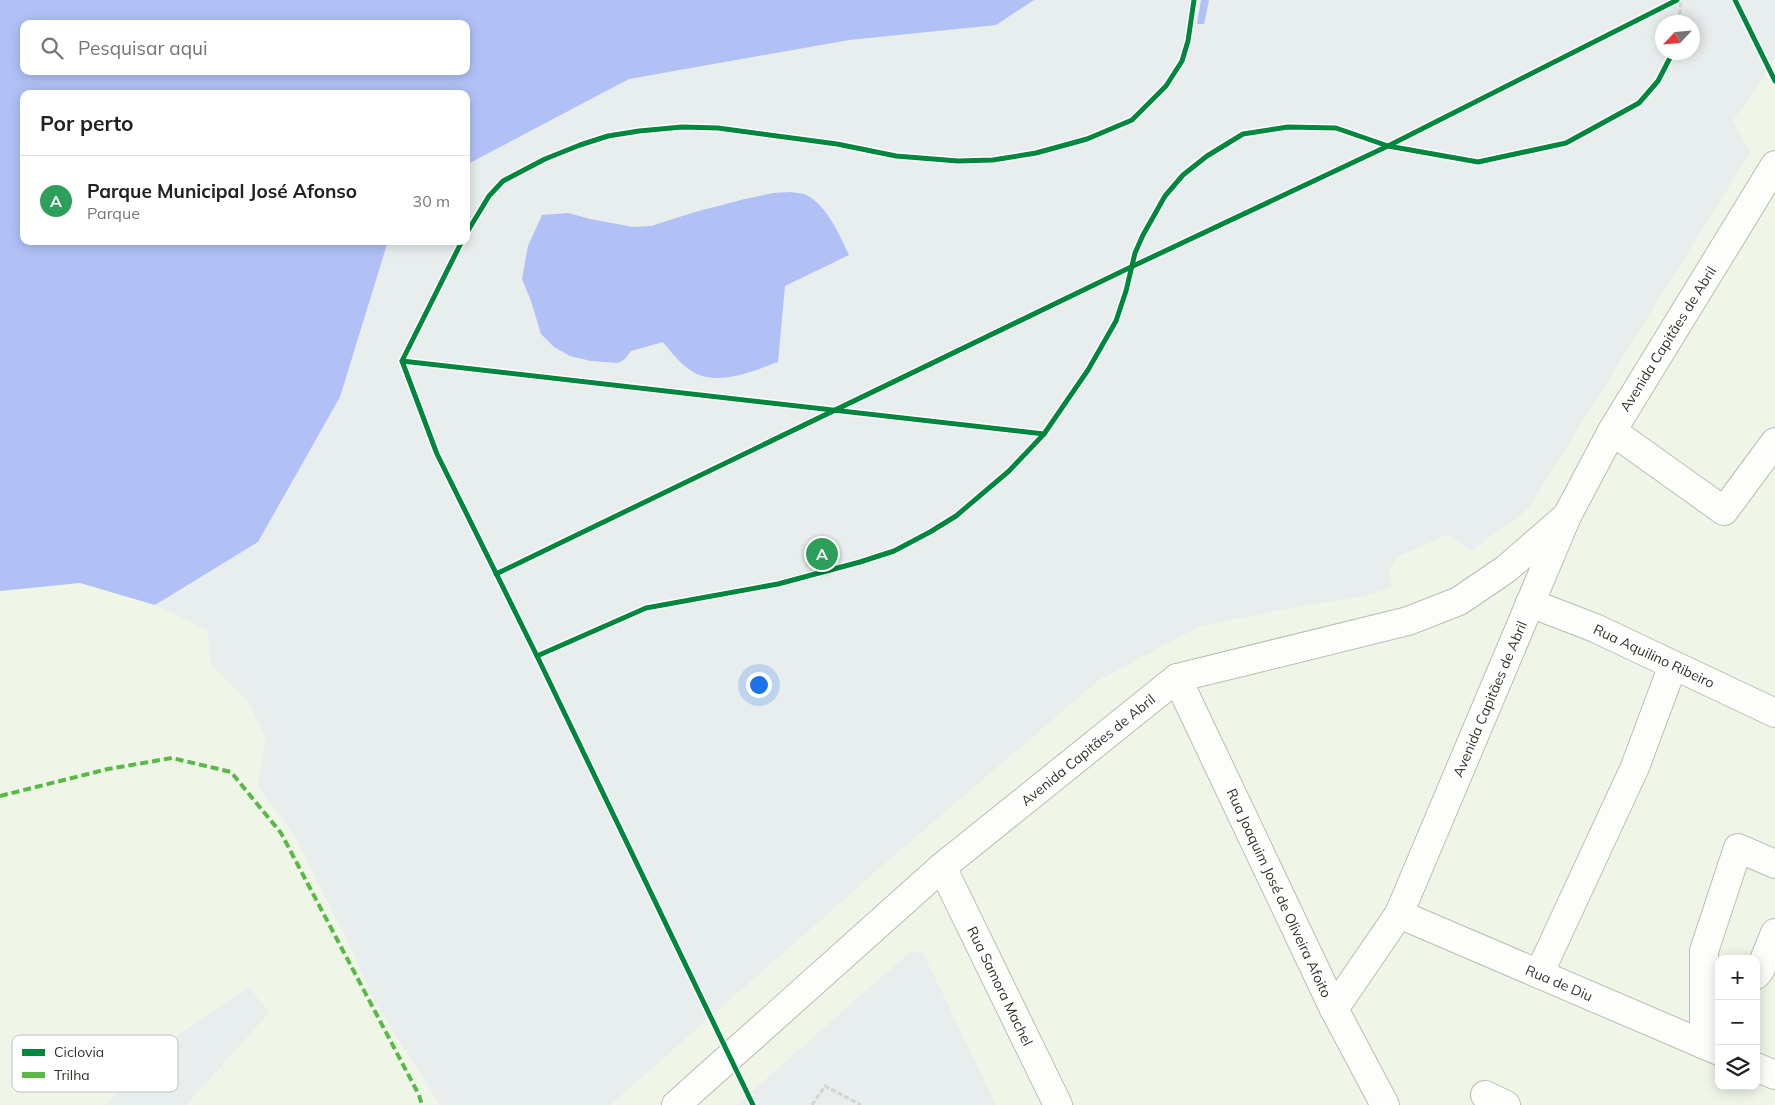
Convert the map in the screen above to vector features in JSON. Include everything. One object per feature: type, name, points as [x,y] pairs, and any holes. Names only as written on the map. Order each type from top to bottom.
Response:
[{"type":"street","name":"Avenida Capitães de Abril","points":[[1334,1009],[1399,914],[1567,516],[1612,431],[1775,165]]},
{"type":"street","points":[[1612,431],[1724,511],[1775,442]]},
{"type":"street","name":"Avenida Capitães de Abril","points":[[676,1105],[942,867],[1177,678],[1408,621],[1459,600],[1506,569],[1567,516]]},
{"type":"street","name":"Rua Aquilino Ribeiro","points":[[1530,603],[1595,628],[1775,713]]},
{"type":"street","points":[[1539,974],[1635,767],[1673,664]]},
{"type":"street","name":"Rua Joaquim José de Oliveira Afoito","points":[[1177,678],[1334,1009],[1385,1105]]},
{"type":"street","points":[[1714,1040],[1704,951],[1738,848],[1775,864]]},
{"type":"street","name":"Rua Samora Machel","points":[[942,867],[1058,1105]]},
{"type":"street","name":"Rua de Diu","points":[[1399,914],[1539,974],[1714,1040]]},
{"type":"street","points":[[1760,970],[1775,932]]},
{"type":"street","points":[[1760,1069],[1775,1075]]},
{"type":"path","points":[[470,227],[489,196],[503,181],[545,159],[580,145],[608,136],[639,131],[682,127],[718,128],[837,144],[896,156],[958,161],[993,160],[1036,153],[1087,139],[1132,120],[1166,86],[1182,61],[1188,41],[1194,0]]},
{"type":"path","points":[[496,574],[1388,146],[1677,0]]},
{"type":"path","points":[[1680,15],[1681,0]]},
{"type":"path","points":[[1735,0],[1775,81]]},
{"type":"path","points":[[537,656],[646,608],[778,584],[894,551],[930,532],[964,510],[1009,471],[1044,434],[1088,370],[1116,321],[1131,268],[1143,235],[1165,196],[1183,175],[1243,134],[1288,127],[1336,128],[1388,146],[1478,162],[1566,144],[1639,103],[1658,81],[1669,60]]},
{"type":"path","points":[[460,245],[402,361],[437,454],[537,656],[753,1105]]},
{"type":"path","points":[[402,361],[1044,434]]},
{"type":"path","points":[[812,1105],[825,1086],[861,1105]]},
{"type":"shaded area","points":[[0,0],[1775,0],[1775,58],[1757,88],[1733,120],[1750,153],[1528,509],[1472,550],[1447,535],[1397,557],[1389,572],[1391,587],[1361,597],[1312,604],[1200,626],[1099,680],[889,860],[610,1105],[440,1105],[372,997],[353,952],[293,833],[258,787],[266,738],[249,703],[211,664],[207,630],[155,605],[258,542],[340,397],[387,245],[470,245],[470,163],[629,78],[470,94],[470,90],[20,90],[20,245],[25,245],[80,581],[0,589]]},
{"type":"shaded area","points":[[910,952],[923,953],[996,1105],[736,1105]]},
{"type":"shaded area","points":[[249,987],[269,1013],[186,1105],[105,1105],[119,1092],[178,1092],[178,1036]]},
{"type":"water","points":[[0,0],[1034,0],[996,25],[849,40],[629,79],[470,163],[470,90],[20,90],[20,245],[387,245],[340,397],[258,542],[155,605],[80,583],[0,591]]},
{"type":"water","points":[[1201,0],[1209,0],[1204,24],[1197,24]]},
{"type":"water","points":[[791,192],[806,195],[820,206],[832,222],[849,255],[785,286],[778,362],[734,376],[711,378],[690,370],[663,342],[631,351],[625,359],[618,363],[591,361],[570,356],[554,347],[541,334],[522,279],[528,246],[542,215],[568,213],[633,227],[651,226],[745,199],[773,193]]},
{"type":"marked path","points":[[0,796],[108,769],[172,758],[231,772],[281,833],[419,1095],[422,1105]]},
{"type":"cycle path","points":[[470,227],[489,196],[503,181],[545,159],[580,145],[608,136],[639,131],[682,127],[718,128],[837,144],[896,156],[958,161],[993,160],[1036,153],[1087,139],[1132,120],[1166,86],[1182,61],[1188,41],[1194,0]]},
{"type":"cycle path","points":[[496,574],[1131,267],[1388,146],[1677,0]]},
{"type":"cycle path","points":[[1735,0],[1775,81]]},
{"type":"cycle path","points":[[537,656],[646,608],[778,584],[894,551],[956,516],[1009,471],[1044,434],[1088,370],[1116,321],[1126,291],[1135,253],[1165,196],[1183,175],[1207,156],[1243,134],[1288,127],[1336,128],[1388,146],[1478,162],[1566,143],[1639,103],[1658,81],[1669,60]]},
{"type":"cycle path","points":[[460,245],[402,361],[437,454],[537,656],[753,1105]]},
{"type":"cycle path","points":[[402,361],[1044,434]]},
{"type":"place","name":"Parque Municipal José Afonso","points":[[822,554]]}]
